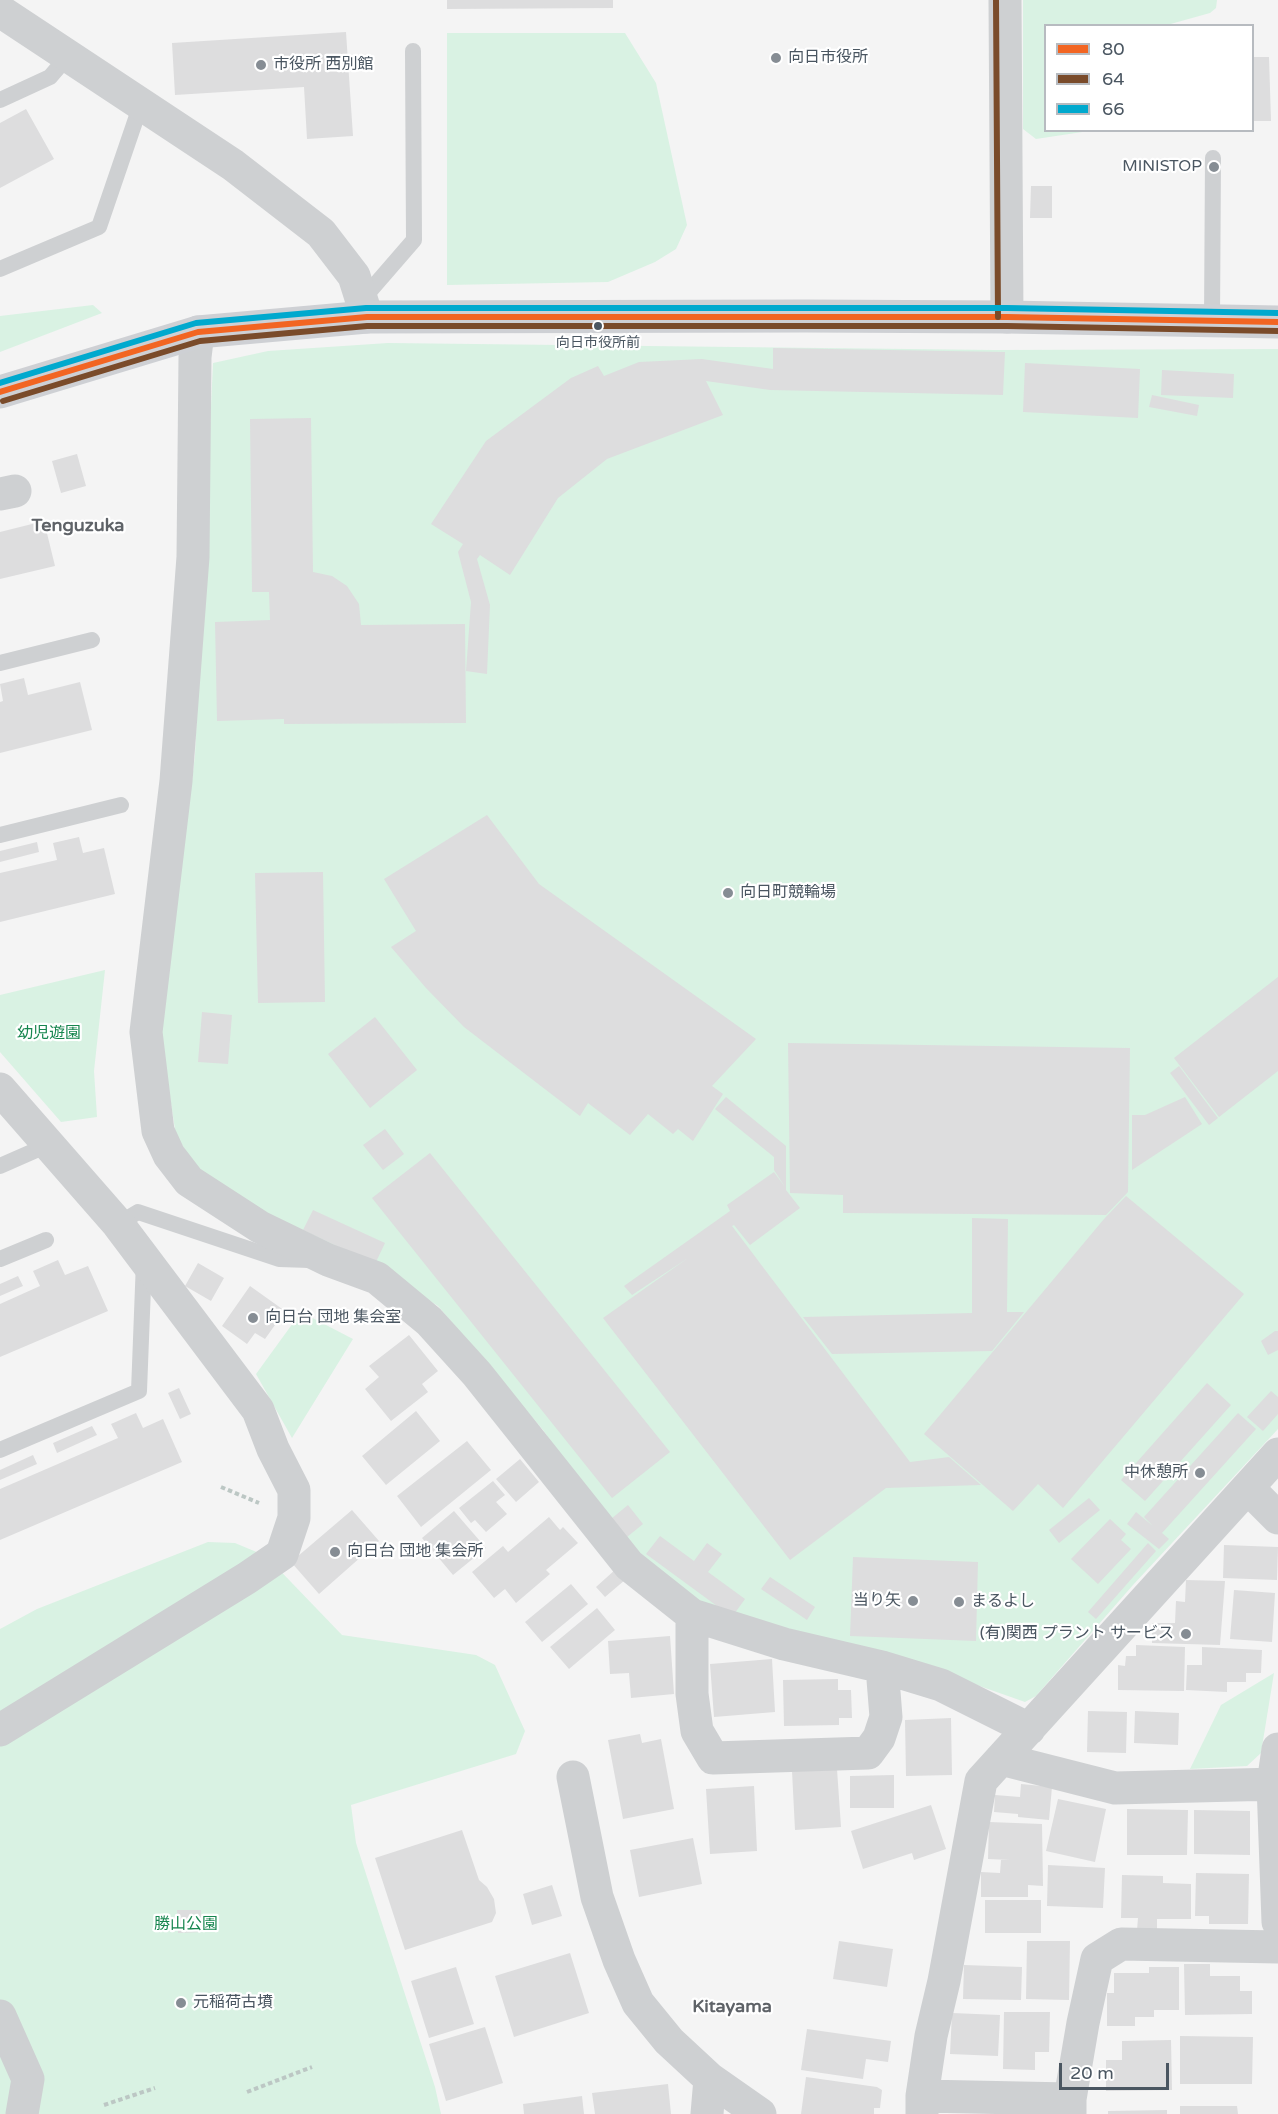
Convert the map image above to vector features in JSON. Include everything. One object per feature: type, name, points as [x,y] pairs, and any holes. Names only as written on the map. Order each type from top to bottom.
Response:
[{"type":"main road","points":[[0,392],[198,332],[365,308],[1278,322]]},
{"type":"street","points":[[1005,0],[1007,317]]},
{"type":"street","points":[[0,11],[233,165],[321,233],[354,276],[365,308]]},
{"type":"street","points":[[198,332],[195,357],[193,557],[176,781],[146,1032],[158,1131],[169,1155],[189,1181],[260,1227],[328,1260],[377,1278],[429,1321],[477,1374],[629,1564],[693,1615],[784,1644],[882,1666],[942,1685],[1029,1729]]},
{"type":"street","points":[[0,1089],[118,1224],[258,1410],[273,1449],[294,1490],[294,1518],[282,1554],[247,1578],[0,1730]]},
{"type":"street","points":[[1278,1454],[981,1781],[945,1981],[931,2036],[922,2105],[1070,2107],[1096,1959],[1121,1944],[1278,1947]]},
{"type":"street","points":[[1248,1488],[1278,1518]]},
{"type":"street","points":[[693,1615],[692,1694],[697,1731],[713,1758],[868,1754],[879,1738],[886,1717],[882,1666]]},
{"type":"street","points":[[1278,1749],[1275,1784],[1278,1922]]},
{"type":"street","points":[[1001,1759],[1115,1788],[1275,1784]]},
{"type":"street","points":[[573,1777],[597,1897],[619,1960],[638,2003],[669,2041],[710,2079],[760,2114]]},
{"type":"street","points":[[0,2016],[28,2079],[22,2114]]},
{"type":"street","points":[[707,2114],[710,2079]]},
{"type":"lane","points":[[365,308],[414,240],[413,51]]},
{"type":"lane","points":[[0,100],[50,77],[68,56]]},
{"type":"lane","points":[[0,269],[99,227],[141,104]]},
{"type":"lane","points":[[1212,321],[1213,158]]},
{"type":"lane","points":[[0,663],[92,640]]},
{"type":"lane","points":[[0,835],[121,805]]},
{"type":"lane","points":[[0,1166],[50,1144]]},
{"type":"lane","points":[[118,1224],[138,1212],[279,1259],[328,1260]]},
{"type":"lane","points":[[0,1259],[46,1240]]},
{"type":"lane","points":[[0,1450],[139,1391],[144,1258]]},
{"type":"path","points":[[247,2092],[312,2067]]},
{"type":"path","points":[[104,2105],[155,2088]]},
{"type":"green space","points":[[1023,0],[1217,0],[1216,8],[1210,13],[1171,24],[1044,24],[1044,132],[1082,132],[1036,139],[1023,129]]},
{"type":"green space","points":[[447,33],[625,33],[656,83],[687,225],[676,249],[655,262],[608,282],[447,285]]},
{"type":"green space","points":[[93,305],[102,313],[0,352],[0,316]]},
{"type":"green space","name":"向日町競輪場","points":[[388,343],[995,350],[1278,349],[1278,1429],[1133,1585],[1036,1696],[1025,1702],[934,1670],[707,1611],[652,1569],[601,1513],[543,1430],[438,1306],[396,1280],[295,1230],[199,1171],[176,1136],[162,1031],[195,755],[213,363],[268,351]]},
{"type":"green space","name":"幼児遊園","points":[[105,970],[94,1071],[97,1117],[61,1122],[0,1052],[0,995]]},
{"type":"green space","points":[[301,1312],[353,1339],[292,1438],[256,1374]]},
{"type":"green space","name":"勝山公園","points":[[208,1542],[235,1543],[266,1556],[342,1635],[476,1655],[495,1665],[525,1731],[516,1754],[351,1805],[356,1843],[435,2087],[441,2114],[0,2114],[0,1629],[37,1609]]},
{"type":"green space","points":[[1274,1673],[1261,1753],[1247,1766],[1190,1769],[1221,1705]]},
{"type":"building","points":[[447,0],[613,0],[613,8],[447,9]]},
{"type":"building","name":"市役所 西別館","points":[[346,32],[353,136],[307,139],[304,87],[175,95],[172,43]]},
{"type":"building","points":[[1254,57],[1269,57],[1271,121],[1254,121]]},
{"type":"building","points":[[26,109],[54,159],[0,188],[0,123]]},
{"type":"building","points":[[1031,186],[1052,186],[1052,218],[1030,218]]},
{"type":"building","points":[[773,348],[1005,352],[1003,395],[770,390],[706,381],[723,415],[607,459],[558,498],[510,575],[480,555],[477,559],[490,605],[487,674],[466,671],[471,602],[458,552],[463,544],[431,524],[486,441],[571,378],[598,366],[604,376],[639,362],[702,359],[773,369]]},
{"type":"building","points":[[1025,363],[1140,369],[1138,418],[1023,412]]},
{"type":"building","points":[[1162,370],[1234,374],[1233,398],[1161,395]]},
{"type":"building","points":[[1152,395],[1199,405],[1197,416],[1149,407]]},
{"type":"building","points":[[311,418],[313,572],[332,576],[347,586],[359,604],[361,625],[465,624],[466,723],[284,724],[284,719],[217,721],[215,622],[270,620],[269,592],[252,592],[250,419]]},
{"type":"building","points":[[77,454],[86,486],[61,493],[52,461]]},
{"type":"building","points":[[44,521],[55,566],[0,579],[0,532]]},
{"type":"building","points":[[24,678],[28,695],[80,682],[92,730],[0,753],[0,702],[3,701],[0,684]]},
{"type":"building","points":[[487,815],[539,884],[756,1039],[712,1086],[723,1094],[693,1141],[678,1129],[673,1134],[648,1114],[630,1135],[588,1103],[580,1116],[464,1027],[391,947],[416,931],[384,879]]},
{"type":"building","points":[[79,837],[83,853],[104,848],[115,894],[0,922],[0,873],[57,860],[53,843]]},
{"type":"building","points":[[37,842],[39,852],[0,862],[0,851]]},
{"type":"building","points":[[323,872],[325,1002],[258,1003],[255,873]]},
{"type":"building","points":[[1278,977],[1278,1071],[1219,1117],[1174,1058]]},
{"type":"building","points":[[202,1012],[232,1015],[228,1064],[198,1062]]},
{"type":"building","points":[[375,1017],[417,1070],[370,1108],[328,1054]]},
{"type":"building","points":[[788,1043],[1130,1048],[1128,1192],[1106,1215],[843,1213],[843,1195],[790,1193]]},
{"type":"building","points":[[1179,1066],[1218,1118],[1209,1125],[1170,1073]]},
{"type":"building","points":[[726,1097],[786,1146],[786,1190],[800,1208],[750,1245],[734,1225],[732,1226],[910,1462],[949,1457],[981,1485],[886,1488],[790,1560],[603,1318],[688,1258],[632,1295],[624,1286],[730,1211],[727,1205],[774,1172],[785,1187],[774,1170],[774,1157],[715,1109]]},
{"type":"building","points":[[1185,1097],[1202,1124],[1132,1170],[1132,1115],[1145,1115]]},
{"type":"building","points":[[385,1129],[404,1154],[383,1170],[363,1145]]},
{"type":"building","points":[[430,1153],[670,1452],[612,1498],[372,1198]]},
{"type":"building","points":[[1126,1196],[1244,1294],[1063,1508],[1038,1484],[1013,1511],[924,1434],[1104,1219]]},
{"type":"building","points":[[313,1210],[385,1243],[375,1264],[303,1230]]},
{"type":"building","points":[[972,1218],[1008,1219],[1007,1312],[1024,1312],[992,1351],[832,1354],[803,1317],[972,1313]]},
{"type":"building","points":[[58,1260],[65,1275],[88,1266],[108,1311],[0,1357],[0,1304],[40,1286],[33,1271]]},
{"type":"building","points":[[198,1263],[224,1278],[211,1301],[185,1286]]},
{"type":"building","points":[[18,1276],[23,1286],[0,1296],[0,1284]]},
{"type":"building","name":"向日台 団地 集会室","points":[[250,1286],[285,1311],[265,1339],[255,1333],[247,1344],[222,1326]]},
{"type":"building","points":[[1278,1331],[1278,1350],[1268,1355],[1261,1341]]},
{"type":"building","points":[[409,1335],[438,1371],[422,1384],[428,1392],[391,1421],[365,1389],[379,1377],[369,1366]]},
{"type":"building","points":[[1207,1383],[1231,1405],[1145,1501],[1121,1480]]},
{"type":"building","points":[[179,1388],[191,1414],[180,1419],[168,1393]]},
{"type":"building","points":[[1271,1391],[1278,1397],[1278,1414],[1263,1431],[1247,1417]]},
{"type":"building","points":[[416,1411],[440,1441],[386,1485],[362,1456]]},
{"type":"building","points":[[136,1413],[143,1428],[163,1419],[182,1462],[0,1540],[0,1489],[118,1438],[111,1424]]},
{"type":"building","name":"中休憩所","points":[[1238,1413],[1256,1429],[1162,1533],[1169,1539],[1159,1549],[1127,1524],[1136,1512],[1153,1526],[1144,1517]]},
{"type":"building","points":[[92,1426],[97,1435],[57,1453],[53,1443]]},
{"type":"building","points":[[467,1441],[491,1470],[421,1527],[397,1496]]},
{"type":"building","points":[[33,1455],[37,1464],[0,1480],[0,1470]]},
{"type":"building","points":[[520,1459],[539,1482],[516,1502],[496,1479]]},
{"type":"building","points":[[493,1481],[505,1495],[496,1502],[507,1514],[486,1532],[475,1520],[471,1523],[459,1508]]},
{"type":"building","points":[[1089,1498],[1100,1510],[1059,1543],[1049,1530]]},
{"type":"building","points":[[628,1505],[643,1524],[627,1537],[611,1519]]},
{"type":"building","name":"向日台 団地 集会所","points":[[352,1510],[379,1541],[319,1594],[291,1562]]},
{"type":"building","points":[[454,1511],[486,1548],[453,1575],[422,1538]]},
{"type":"building","points":[[549,1517],[560,1530],[563,1527],[578,1543],[546,1570],[550,1574],[516,1603],[505,1589],[494,1598],[472,1572],[503,1546],[508,1552]]},
{"type":"building","points":[[1110,1519],[1126,1534],[1121,1540],[1131,1549],[1098,1584],[1071,1559]]},
{"type":"building","points":[[660,1536],[694,1561],[707,1543],[722,1554],[708,1572],[745,1599],[732,1617],[646,1554]]},
{"type":"building","points":[[1148,1543],[1156,1551],[1096,1619],[1088,1612]]},
{"type":"building","points":[[1224,1545],[1278,1547],[1277,1580],[1223,1578]]},
{"type":"building","points":[[853,1557],[978,1562],[976,1641],[850,1636]]},
{"type":"building","points":[[616,1569],[625,1580],[605,1597],[596,1587]]},
{"type":"building","points":[[770,1577],[815,1607],[807,1620],[761,1589]]},
{"type":"building","points":[[1186,1580],[1225,1581],[1220,1645],[1152,1643],[1152,1623],[1175,1623],[1176,1601],[1185,1602]]},
{"type":"building","points":[[571,1584],[588,1604],[542,1642],[525,1622]]},
{"type":"building","points":[[1234,1590],[1275,1593],[1272,1642],[1230,1639]]},
{"type":"building","points":[[597,1608],[615,1630],[569,1669],[550,1647]]},
{"type":"building","points":[[670,1636],[674,1694],[631,1698],[629,1673],[610,1674],[608,1641]]},
{"type":"building","points":[[1136,1645],[1185,1647],[1184,1691],[1118,1690],[1118,1665],[1125,1666],[1126,1656],[1136,1656]]},
{"type":"building","points":[[1202,1647],[1262,1650],[1261,1673],[1246,1673],[1246,1682],[1227,1682],[1227,1692],[1186,1690],[1187,1665],[1202,1665]]},
{"type":"building","points":[[772,1659],[775,1712],[714,1717],[710,1664]]},
{"type":"building","points":[[838,1679],[838,1690],[851,1690],[852,1718],[839,1718],[839,1725],[784,1726],[783,1680]]},
{"type":"building","points":[[1088,1711],[1127,1712],[1126,1753],[1087,1752]]},
{"type":"building","points":[[1135,1711],[1179,1713],[1178,1745],[1134,1743]]},
{"type":"building","points":[[951,1718],[952,1775],[906,1776],[905,1720]]},
{"type":"building","points":[[640,1734],[642,1743],[661,1739],[674,1809],[623,1819],[608,1740]]},
{"type":"building","points":[[837,1769],[841,1827],[795,1830],[792,1771]]},
{"type":"building","points":[[894,1775],[894,1808],[850,1808],[850,1776]]},
{"type":"building","points":[[1021,1784],[1052,1787],[1049,1820],[994,1812],[995,1795],[1020,1797]]},
{"type":"building","points":[[754,1786],[757,1851],[710,1854],[706,1789]]},
{"type":"building","points":[[1058,1799],[1106,1809],[1095,1862],[1046,1851]]},
{"type":"building","points":[[931,1805],[946,1849],[914,1860],[912,1853],[863,1869],[851,1831]]},
{"type":"building","points":[[1127,1809],[1188,1810],[1187,1855],[1127,1855]]},
{"type":"building","points":[[1194,1810],[1250,1811],[1250,1855],[1194,1854]]},
{"type":"building","points":[[989,1822],[1042,1824],[1043,1886],[1028,1885],[1028,1897],[981,1897],[981,1872],[1000,1873],[1001,1860],[1010,1860],[988,1859]]},
{"type":"building","points":[[462,1830],[479,1880],[487,1887],[494,1899],[496,1913],[492,1922],[405,1950],[375,1858]]},
{"type":"building","points":[[693,1838],[702,1884],[639,1897],[630,1850]]},
{"type":"building","points":[[1048,1865],[1105,1868],[1103,1908],[1047,1906]]},
{"type":"building","points":[[1196,1873],[1249,1874],[1248,1924],[1209,1924],[1209,1916],[1195,1916]]},
{"type":"building","points":[[1122,1875],[1163,1876],[1163,1883],[1191,1884],[1191,1919],[1157,1919],[1157,1930],[1137,1930],[1138,1918],[1121,1918]]},
{"type":"building","points":[[552,1885],[562,1916],[532,1925],[523,1894]]},
{"type":"building","points":[[985,1900],[1041,1900],[1041,1933],[985,1933]]},
{"type":"building","points":[[177,1910],[201,1910],[202,1932],[178,1933]]},
{"type":"building","points":[[839,1941],[893,1949],[887,1987],[833,1979]]},
{"type":"building","points":[[1027,1941],[1070,1941],[1069,2000],[1026,1999]]},
{"type":"building","points":[[570,1953],[589,2013],[514,2037],[495,1976]]},
{"type":"building","points":[[1184,1964],[1210,1964],[1210,1976],[1240,1976],[1240,1991],[1252,1991],[1252,2014],[1185,2015]]},
{"type":"building","points":[[964,1965],[1022,1967],[1021,2000],[963,1999]]},
{"type":"building","points":[[456,1967],[474,2024],[429,2038],[411,1981]]},
{"type":"building","points":[[1149,1967],[1179,1967],[1179,2010],[1154,2010],[1154,2017],[1135,2017],[1135,2026],[1107,2026],[1107,1993],[1114,1993],[1114,1973],[1149,1973]]},
{"type":"building","points":[[1004,2012],[1050,2012],[1049,2052],[1035,2052],[1035,2070],[1003,2069]]},
{"type":"building","points":[[952,2013],[1000,2015],[998,2056],[950,2054]]},
{"type":"building","points":[[485,2027],[503,2083],[446,2101],[429,2044]]},
{"type":"building","points":[[807,2029],[891,2041],[888,2062],[866,2059],[863,2079],[801,2070]]},
{"type":"building","points":[[1180,2036],[1253,2037],[1252,2084],[1180,2084]]},
{"type":"building","points":[[1171,2040],[1172,2090],[1106,2091],[1106,2060],[1122,2060],[1122,2041]]},
{"type":"building","points":[[806,2077],[877,2087],[882,2090],[880,2108],[874,2108],[874,2114],[801,2114]]},
{"type":"building","points":[[668,2084],[671,2114],[595,2114],[592,2093]]},
{"type":"building","points":[[582,2096],[584,2114],[524,2114],[523,2104]]},
{"type":"building","points":[[1180,2106],[1237,2106],[1238,2114],[1180,2114]]},
{"type":"building","points":[[1167,2110],[1167,2114],[1108,2114],[1108,2111]]},
{"type":"transit line","name":"64","points":[[996,0],[998,317]]},
{"type":"transit line","name":"66","points":[[0,383],[196,323],[366,308],[1007,308],[1278,313]]},
{"type":"transit line","name":"80","points":[[0,392],[198,332],[367,317],[1007,317],[1278,322]]},
{"type":"transit line","name":"64","points":[[3,401],[200,341],[367,326],[1007,326],[1278,331]]},
{"type":"place","name":"向日市役所","points":[[776,58]]},
{"type":"place","name":"市役所 西別館","points":[[261,65]]},
{"type":"place","name":"MINISTOP","points":[[1214,167]]},
{"type":"place","name":"向日市役所前","points":[[598,326]]},
{"type":"place","name":"向日町競輪場","points":[[728,893]]},
{"type":"place","name":"向日台 団地 集会室","points":[[253,1318]]},
{"type":"place","name":"中休憩所","points":[[1200,1473]]},
{"type":"place","name":"向日台 団地 集会所","points":[[335,1552]]},
{"type":"place","name":"当り矢","points":[[913,1601]]},
{"type":"place","name":"まるよし","points":[[959,1602]]},
{"type":"place","name":"(有)関西 プラント サービス","points":[[1186,1634]]},
{"type":"place","name":"元稲荷古墳","points":[[181,2003]]},
{"type":"district","name":"Tenguzuka","points":[[78,526]]},
{"type":"district","name":"Kitayama","points":[[732,2007]]}]
